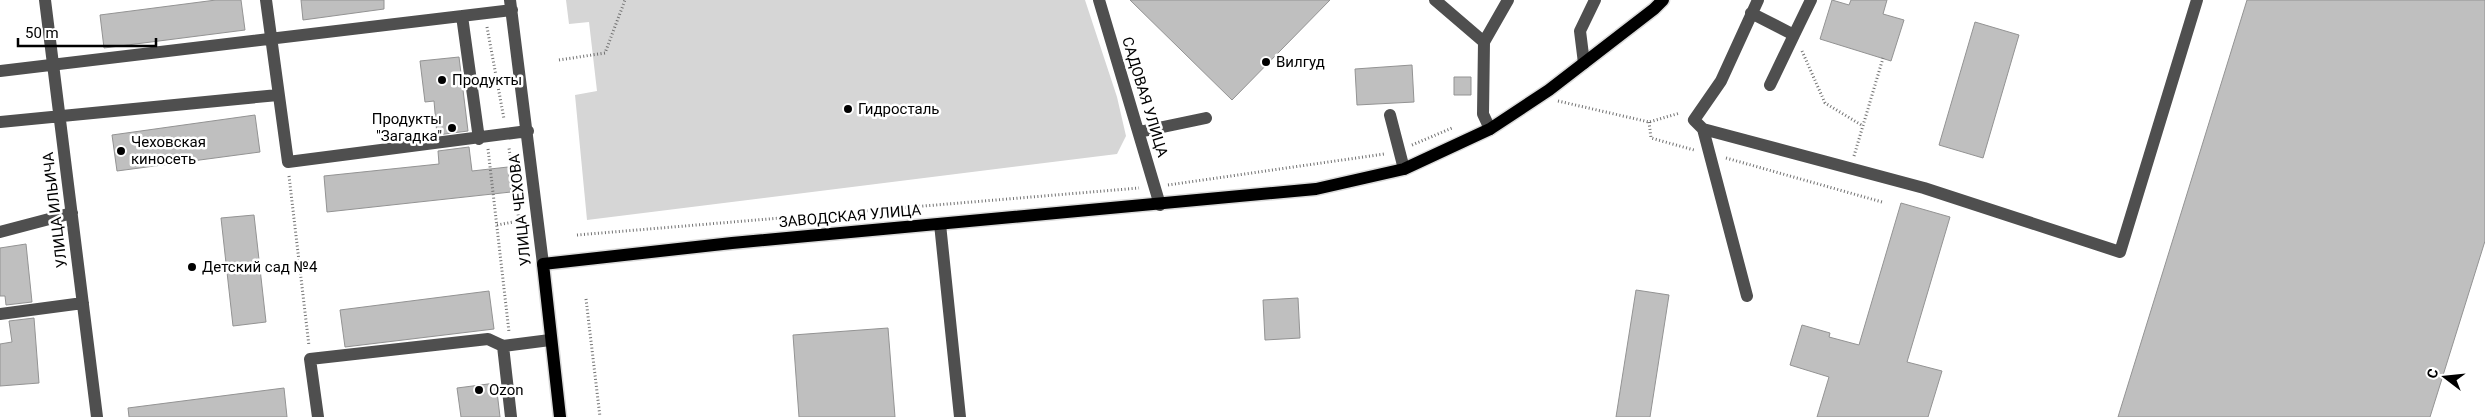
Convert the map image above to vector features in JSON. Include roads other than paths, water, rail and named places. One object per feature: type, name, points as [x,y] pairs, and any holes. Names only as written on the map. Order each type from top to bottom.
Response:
[{"type":"main road","name":"ЗАВОДСКАЯ УЛИЦА","points":[[543,264],[732,243],[1316,189],[1404,169],[1490,129],[1549,90],[1654,10],[1663,0]]},
{"type":"main road","name":"УЛИЦА ЧЕХОВА","points":[[543,264],[560,417]]},
{"type":"street","name":"УЛИЦА ИЛЬИЧА","points":[[45,0],[55,64],[97,417]]},
{"type":"street","points":[[266,0],[288,162],[528,132]]},
{"type":"street","name":"САДОВАЯ УЛИЦА","points":[[1099,0],[1128,119],[1138,132],[1160,204]]},
{"type":"street","points":[[1435,0],[1484,42]]},
{"type":"street","points":[[1490,129],[1483,114],[1484,42],[1508,0]]},
{"type":"street","points":[[1584,63],[1580,31],[1596,0]]},
{"type":"street","points":[[1747,296],[1704,130],[1694,120],[1721,81],[1758,0]]},
{"type":"street","points":[[1770,85],[1811,0]]},
{"type":"street","points":[[1704,130],[1924,188],[2120,252],[2197,0]]},
{"type":"street","points":[[0,70],[462,16],[511,5]]},
{"type":"street","name":"УЛИЦА ЧЕХОВА","points":[[511,5],[543,264]]},
{"type":"street","points":[[1751,13],[1794,35]]},
{"type":"street","points":[[462,16],[483,138]]},
{"type":"street","points":[[0,122],[278,95]]},
{"type":"street","points":[[1390,115],[1404,169]]},
{"type":"street","points":[[1138,132],[1206,118]]},
{"type":"street","points":[[0,232],[72,213]]},
{"type":"street","points":[[940,224],[960,417]]},
{"type":"street","points":[[0,314],[83,303]]},
{"type":"street","points":[[318,417],[310,359],[488,339],[507,345],[550,340]]},
{"type":"street","points":[[507,345],[511,417]]},
{"type":"place","name":"Вилгуд","points":[[1266,62]]},
{"type":"place","name":"Продукты","points":[[442,80]]},
{"type":"place","name":"Гидросталь","points":[[848,109]]},
{"type":"place","name":"Продукты \"Загадка\"","points":[[452,128]]},
{"type":"place","name":"Чеховская киносеть","points":[[121,151]]},
{"type":"place","name":"Детский сад №4","points":[[192,267]]},
{"type":"place","name":"Ozon","points":[[479,390]]}]
